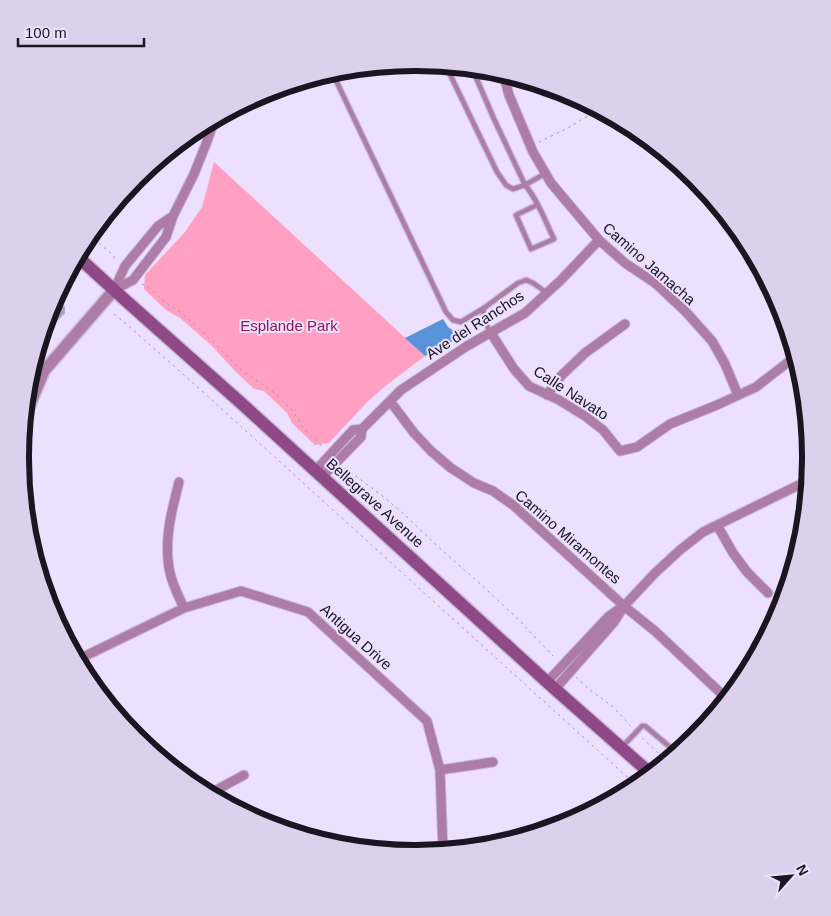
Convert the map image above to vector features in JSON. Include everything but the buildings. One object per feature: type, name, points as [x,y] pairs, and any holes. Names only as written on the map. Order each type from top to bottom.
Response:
[{"type":"main road","name":"Bellegrave Avenue","points":[[83,262],[645,769]]},
{"type":"street","name":"Camino Jamacha","points":[[506,82],[534,152],[551,183],[599,240],[626,263],[655,283],[712,341],[725,364],[738,395]]},
{"type":"street","points":[[114,290],[134,278],[166,237],[173,216],[194,174],[211,130]]},
{"type":"street","points":[[34,394],[44,371],[114,290],[125,266],[158,226],[173,216]]},
{"type":"street","name":"Ave del Ranchos","points":[[318,474],[353,430],[362,429],[401,390],[468,346],[525,313],[599,240]]},
{"type":"street","points":[[547,395],[561,376],[585,353],[625,324]]},
{"type":"street","name":"Calle Navato","points":[[491,333],[514,369],[529,386],[559,400],[585,416],[603,430],[620,451],[637,447],[670,424],[738,395]]},
{"type":"street","points":[[738,395],[756,386],[790,361]]},
{"type":"street","points":[[40,367],[44,371]]},
{"type":"street","name":"Camino Miramontes","points":[[390,401],[414,433],[431,451],[451,468],[474,483],[493,491],[513,505],[624,606],[656,632],[721,694]]},
{"type":"street","points":[[179,482],[168,529],[168,547],[172,579],[184,608]]},
{"type":"street","points":[[551,685],[614,622],[624,606],[655,573],[680,550],[703,532],[801,484]]},
{"type":"street","points":[[717,525],[733,553],[747,572],[768,593]]},
{"type":"street","name":"Antigua Drive","points":[[84,656],[184,608],[241,591],[308,612],[427,721],[440,770],[442,844]]},
{"type":"street","points":[[440,770],[493,762]]},
{"type":"street","points":[[216,790],[244,775]]},
{"type":"lane","points":[[449,73],[497,172],[506,185],[514,189],[546,173]]},
{"type":"lane","points":[[476,77],[525,185],[530,191],[537,205],[554,239],[532,249],[516,215],[537,205]]},
{"type":"lane","points":[[336,80],[446,312],[453,320],[461,322],[518,283],[526,280],[547,293]]},
{"type":"lane","points":[[484,308],[482,314],[484,322],[491,333]]},
{"type":"lane","points":[[621,748],[642,726],[645,726],[672,748]]},
{"type":"path","points":[[539,142],[592,114]]},
{"type":"path","points":[[96,241],[114,256],[114,260]]},
{"type":"path","points":[[139,282],[204,332],[240,369],[273,392],[293,411],[304,429],[322,446]]},
{"type":"path","points":[[114,314],[192,382],[630,780]]},
{"type":"path","points":[[345,468],[406,516],[434,544],[518,619],[553,656]]},
{"type":"path","points":[[576,677],[612,706],[636,733],[662,756]]},
{"type":"green space","name":"Esplande Park","points":[[214,162],[425,356],[367,402],[329,443],[315,445],[292,423],[287,413],[264,391],[254,389],[211,345],[180,318],[166,310],[144,289],[145,275],[185,232],[202,207]]},
{"type":"water","points":[[443,319],[448,327],[454,331],[460,329],[464,335],[425,356],[405,338]]}]
